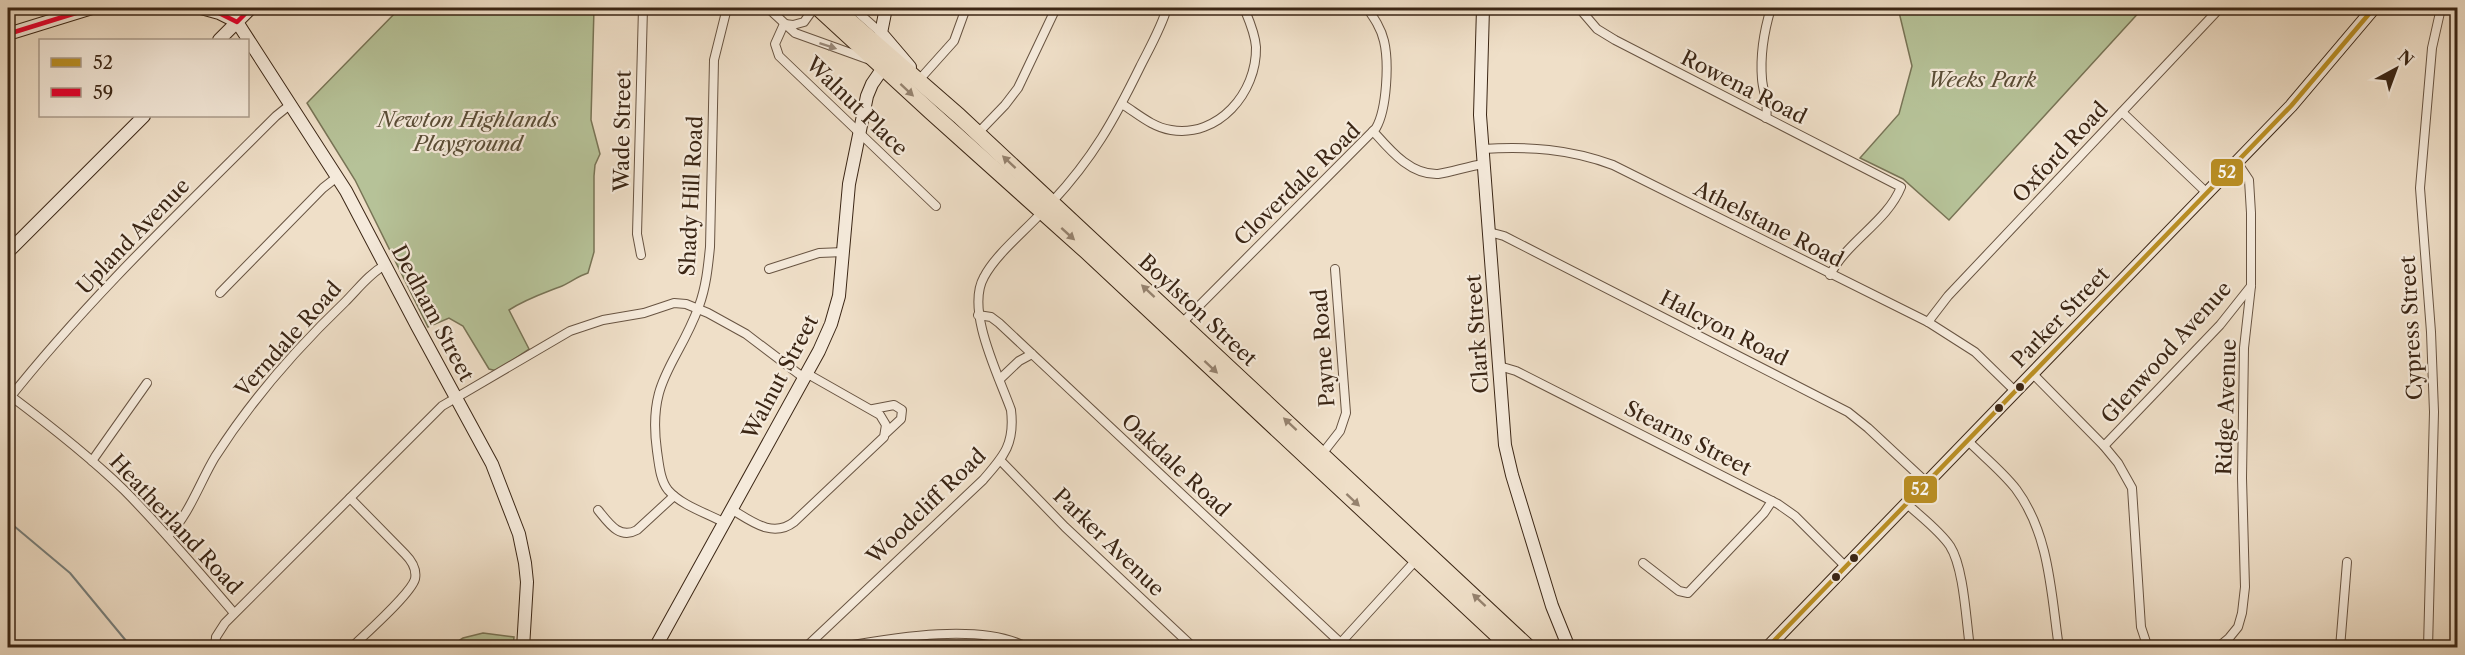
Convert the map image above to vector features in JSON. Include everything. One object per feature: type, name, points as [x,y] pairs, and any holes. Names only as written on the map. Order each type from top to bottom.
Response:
[{"type":"highway","name":"Boylston Street","points":[[816,8],[879,65],[1182,323],[1322,454],[1514,644]]},
{"type":"highway","name":"Boylston Street","points":[[835,8],[978,133],[1047,206],[1417,560],[1514,644]]},
{"type":"highway","points":[[1514,644],[1544,648]]},
{"type":"main road","points":[[8,34],[92,8]]},
{"type":"main road","points":[[201,8],[237,22]]},
{"type":"main road","name":"Dedham Street","points":[[232,8],[237,22],[248,39]]},
{"type":"main road","points":[[220,39],[251,8]]},
{"type":"main road","points":[[886,8],[881,33],[919,80]]},
{"type":"main road","name":"Clark Street","points":[[1483,8],[1480,97],[1504,434],[1509,465],[1551,606],[1569,648]]},
{"type":"main road","name":"Parker Street","points":[[1767,648],[2305,91],[2374,8]]},
{"type":"main road","name":"Dedham Street","points":[[249,40],[338,177],[492,464],[522,543],[527,582],[524,648]]},
{"type":"main road","name":"Walnut Street","points":[[655,648],[805,376],[834,315],[841,286],[848,194],[869,89],[879,65]]},
{"type":"main road","points":[[8,252],[143,117]]},
{"type":"street","name":"Wade Street","points":[[641,255],[637,234],[643,8]]},
{"type":"street","name":"Shady Hill Road","points":[[674,496],[666,487],[660,471],[654,427],[656,405],[662,378],[698,308],[707,276],[710,247],[714,60],[727,8]]},
{"type":"street","points":[[768,8],[802,37],[879,65]]},
{"type":"street","points":[[784,24],[793,25],[804,22],[816,8]]},
{"type":"street","points":[[853,8],[881,33]]},
{"type":"street","points":[[919,80],[954,41],[966,8]]},
{"type":"street","points":[[978,133],[1018,88],[1056,8]]},
{"type":"street","name":"Woodcliff Road","points":[[805,648],[982,480],[1000,460],[1011,438],[1013,425],[1011,410],[978,315],[978,295],[984,276],[1086,163],[1122,104],[1167,8]]},
{"type":"street","points":[[1122,104],[1151,123],[1169,130],[1191,131],[1220,119],[1233,107],[1242,94],[1254,63],[1255,41],[1244,8]]},
{"type":"street","points":[[1367,8],[1382,35],[1385,52],[1383,110],[1373,131]]},
{"type":"street","name":"Rowena Road","points":[[1579,8],[1592,24],[1608,37],[1901,187],[1893,204],[1838,263],[1830,275]]},
{"type":"street","points":[[1766,118],[1762,61],[1766,26],[1771,8]]},
{"type":"street","name":"Oxford Road","points":[[1928,322],[1948,296],[2220,8]]},
{"type":"street","name":"Cypress Street","points":[[2428,648],[2434,412],[2421,188],[2432,48],[2441,8]]},
{"type":"street","name":"Walnut Place","points":[[784,24],[775,44],[779,56],[936,206]]},
{"type":"street","name":"Upland Avenue","points":[[9,397],[171,221],[276,116],[291,104]]},
{"type":"street","points":[[2122,112],[2207,193]]},
{"type":"street","name":"Cloverdale Road","points":[[1182,323],[1373,131],[1398,157],[1426,172],[1445,173],[1484,164]]},
{"type":"street","name":"Athelstane Road","points":[[1483,149],[1534,147],[1603,161],[1928,322],[1975,352],[2015,391]]},
{"type":"street","name":"Ridge Avenue","points":[[2217,648],[2238,627],[2246,587],[2242,478],[2244,348],[2251,286],[2251,213],[2249,180],[2237,162]]},
{"type":"street","points":[[220,293],[323,188],[338,177]]},
{"type":"street","name":"Halcyon Road","points":[[1489,232],[1504,236],[1848,412],[1926,483]]},
{"type":"street","points":[[769,269],[819,253],[844,252]]},
{"type":"street","name":"Verndale Road","points":[[168,536],[178,524],[217,454],[267,384],[324,321],[370,276],[385,265]]},
{"type":"street","name":"Payne Road","points":[[1322,454],[1340,431],[1346,413],[1335,269]]},
{"type":"street","name":"Glenwood Avenue","points":[[2032,373],[2104,446],[2220,325],[2251,286]]},
{"type":"street","points":[[215,648],[218,632],[234,613],[437,412],[456,397],[580,327],[644,313],[674,303],[698,308],[754,339],[805,376],[873,409],[883,418],[886,433]]},
{"type":"street","name":"Oakdale Road","points":[[978,315],[995,320],[1341,646]]},
{"type":"street","points":[[1000,379],[1032,354]]},
{"type":"street","name":"Stearns Street","points":[[1499,366],[1516,371],[1772,501],[1795,516],[1845,566]]},
{"type":"street","points":[[92,461],[147,383]]},
{"type":"street","name":"Heatherland Road","points":[[9,397],[39,416],[92,461],[168,536],[234,613]]},
{"type":"street","points":[[730,509],[766,528],[784,529],[882,441],[886,433],[901,419],[902,410],[894,405],[873,409]]},
{"type":"street","points":[[1967,440],[2016,490],[2037,527],[2045,554],[2059,648]]},
{"type":"street","points":[[2104,446],[2118,463],[2132,488],[2141,627],[2148,648]]},
{"type":"street","name":"Parker Avenue","points":[[1000,460],[1065,526],[1194,648]]},
{"type":"street","points":[[597,510],[617,531],[630,534],[674,496],[723,522]]},
{"type":"street","points":[[350,498],[405,554],[412,563],[415,574],[412,584],[405,593],[351,648]]},
{"type":"street","points":[[1643,563],[1679,591],[1688,593],[1764,513],[1772,501]]},
{"type":"street","points":[[1906,503],[1943,538],[1954,553],[1970,648]]},
{"type":"street","points":[[1341,646],[1417,560]]},
{"type":"street","points":[[2340,648],[2347,562]]},
{"type":"street","points":[[835,648],[893,638],[966,634],[1000,637],[1028,648]]},
{"type":"green space","name":"Newton Highlands Playground","points":[[400,8],[594,8],[591,120],[600,154],[595,165],[594,176],[594,252],[588,273],[509,310],[529,349],[497,371],[489,369],[463,326],[449,318],[428,327],[355,180],[307,103]]},
{"type":"green space","name":"Weeks Park","points":[[1898,8],[2143,8],[1949,220],[1903,179],[1860,158],[1899,114],[1912,66]]},
{"type":"green space","points":[[483,633],[514,637],[513,647],[449,647],[463,638]]},
{"type":"waterway","points":[[8,521],[70,573],[132,648]]},
{"type":"transit line","name":"59","points":[[8,34],[92,8]]},
{"type":"transit line","name":"59","points":[[201,8],[219,13],[237,22],[251,8]]},
{"type":"transit line","name":"52","points":[[1767,648],[2291,106],[2374,8]]}]
